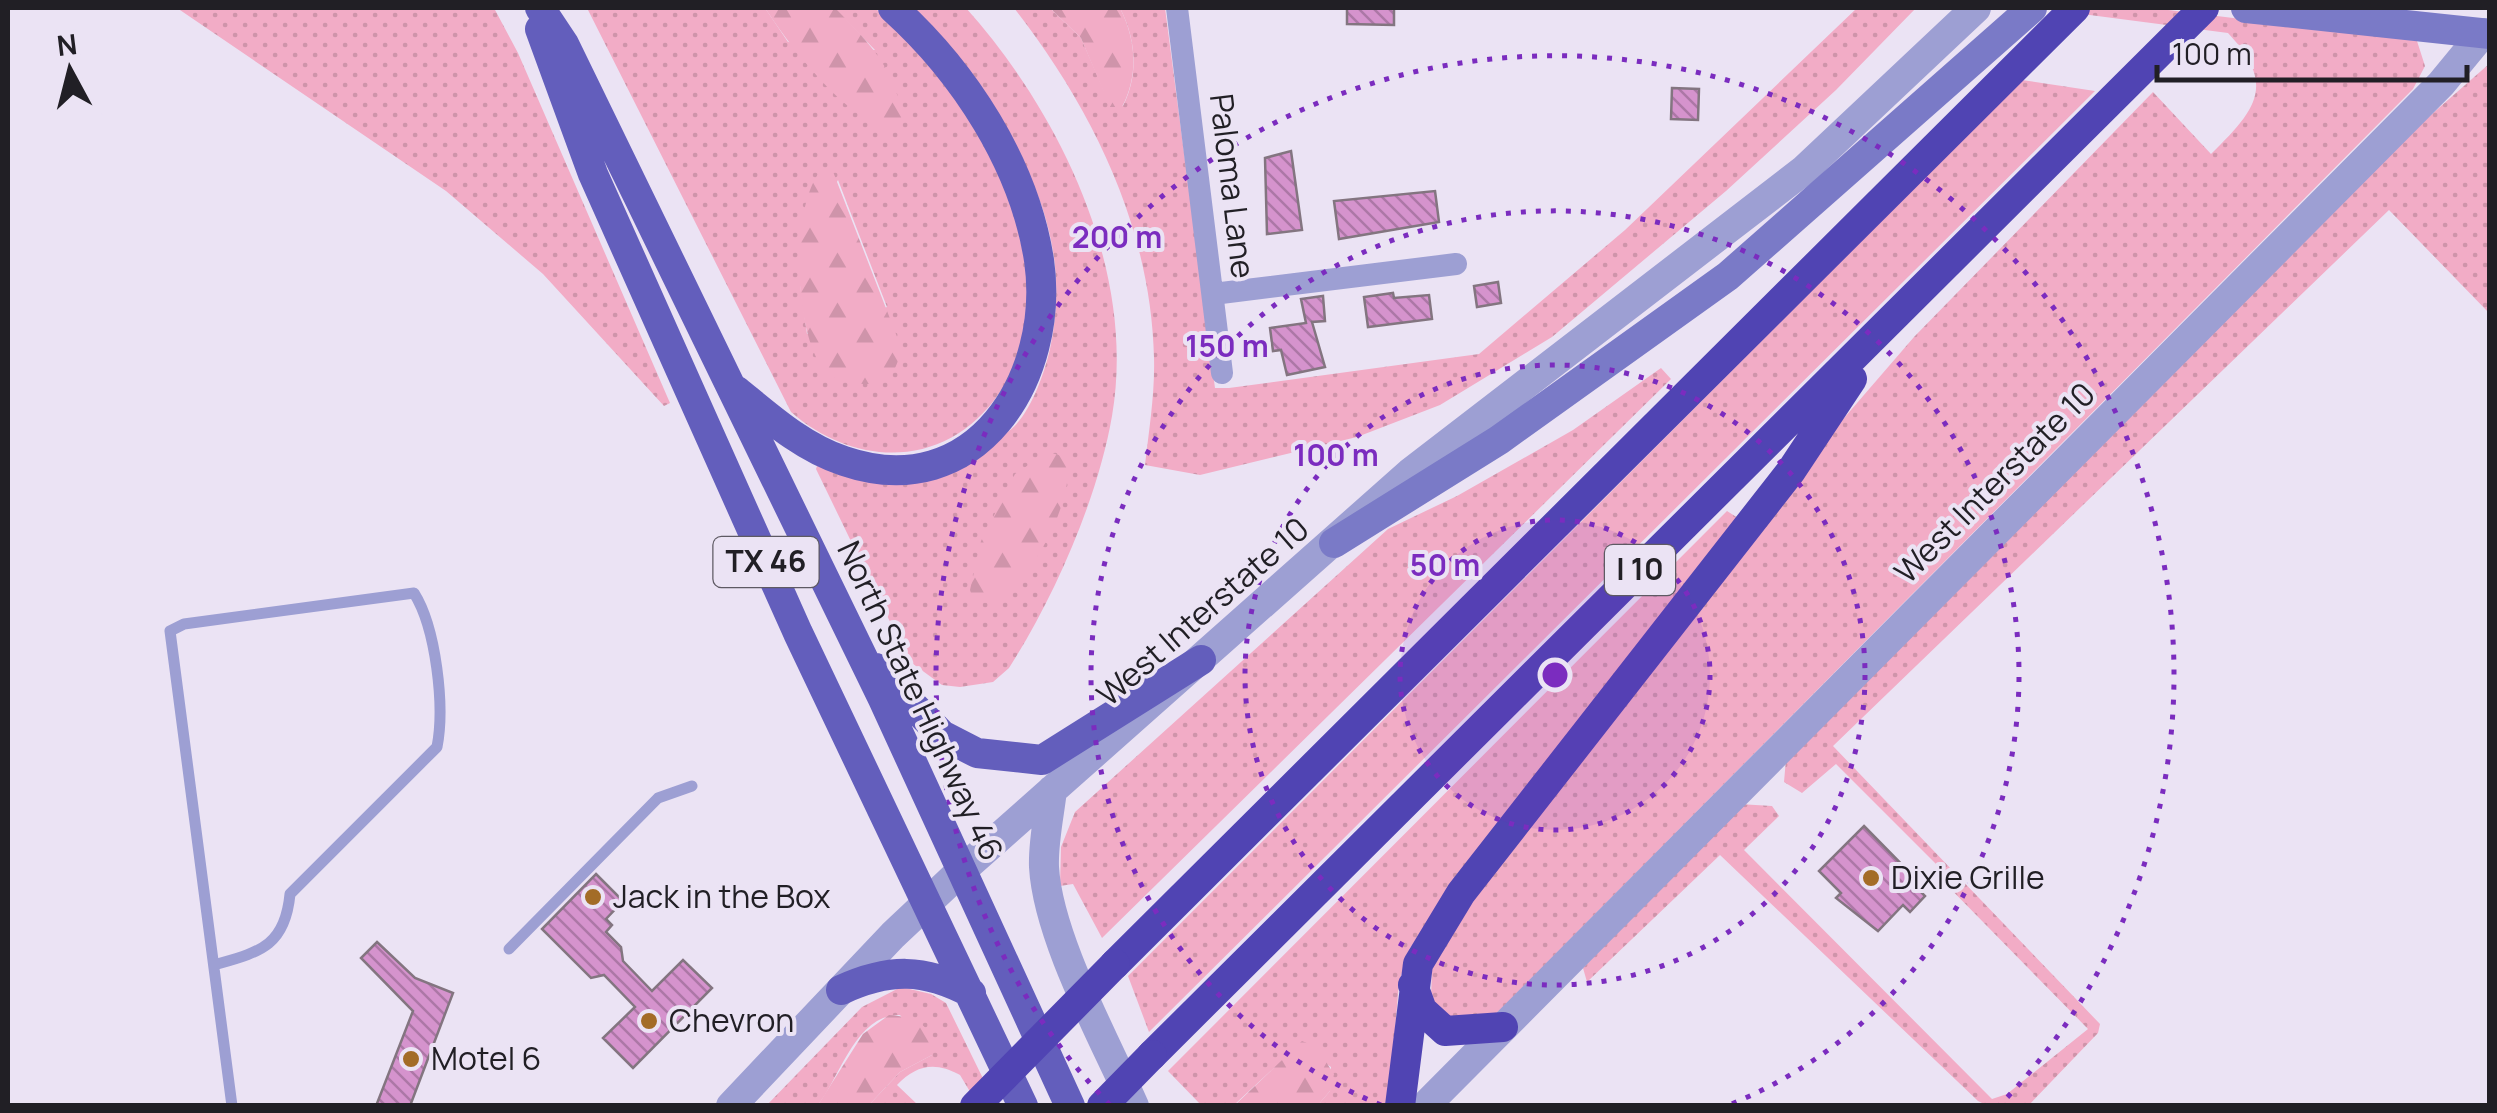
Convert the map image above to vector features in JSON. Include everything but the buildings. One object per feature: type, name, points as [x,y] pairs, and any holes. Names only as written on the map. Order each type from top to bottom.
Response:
[{"type":"highway","name":"I 10","points":[[975,1106],[2075,8]]},
{"type":"highway","name":"I 10","points":[[1102,1106],[2204,8]]},
{"type":"highway","points":[[1400,1106],[1413,985],[1432,938],[1462,892],[1791,471],[1886,326]]},
{"type":"highway","points":[[1413,985],[1422,1010],[1446,1031],[1503,1027]]},
{"type":"main road","name":"North State Highway 46","points":[[537,8],[564,44],[860,653],[1070,1106]]},
{"type":"main road","name":"North State Highway 46","points":[[537,8],[556,78],[609,210],[798,633],[929,902],[1022,1106]]},
{"type":"main road","points":[[730,386],[820,452],[864,467],[888,469],[942,461],[970,448],[1004,416],[1026,375],[1040,325],[1042,292],[1038,258],[1016,179],[975,104],[893,8]]},
{"type":"main road","points":[[1334,543],[1499,440],[1728,276],[2032,8]]},
{"type":"main road","points":[[2246,8],[2486,33]]},
{"type":"main road","points":[[860,653],[942,736],[977,753],[1012,760],[1042,760],[1201,660]]},
{"type":"main road","points":[[841,990],[892,972],[929,974],[971,993]]},
{"type":"street","name":"Paloma Lane","points":[[1176,8],[1222,372]]},
{"type":"street","name":"West Interstate 10","points":[[730,1106],[961,872],[1410,473],[1804,170],[1976,8]]},
{"type":"street","name":"West Interstate 10","points":[[1430,1104],[2427,98],[2486,33]]},
{"type":"street","points":[[1213,294],[1456,264]]},
{"type":"street","points":[[1052,790],[1045,842],[1047,886],[1073,968],[1134,1106]]},
{"type":"lane","points":[[214,965],[263,951],[288,922],[290,894],[437,747],[442,724],[427,614],[414,593],[184,624],[170,631],[232,1106]]},
{"type":"lane","points":[[509,950],[658,798],[692,786]]},
{"type":"green space","points":[[177,8],[494,8],[518,53],[670,403],[664,406],[543,274],[446,191]]},
{"type":"green space","points":[[587,8],[765,8],[788,42],[875,50],[834,8],[875,8],[954,95],[1002,172],[1013,202],[1029,276],[1028,318],[1019,365],[979,417],[955,435],[929,447],[902,452],[873,451],[845,444],[817,431],[791,412]],"holes":[[[838,180],[887,307],[807,334],[800,285],[802,245]]]},
{"type":"green space","points":[[765,8],[836,9],[888,72],[903,120],[896,131],[878,126],[840,99],[805,62]]},
{"type":"green space","points":[[914,8],[966,8],[1032,96],[1084,197],[1102,251],[1113,306],[1117,361],[1105,448],[1085,513],[1058,579],[1009,668],[993,682],[960,687],[942,685],[909,661],[816,469],[868,469],[1003,435],[1027,409],[1050,349],[1056,298],[1053,250],[1042,206],[1001,124]]},
{"type":"green space","points":[[1014,8],[1050,8],[1081,38],[1111,107],[1123,106],[1132,82],[1132,44],[1120,8],[1165,8],[1215,388],[1229,388],[1479,354],[1625,230],[1857,8],[1916,8],[1836,90],[1726,191],[1552,337],[1440,405],[1357,437],[1200,475],[1145,465],[1154,358],[1142,262],[1129,216],[1092,128]]},
{"type":"green space","points":[[1050,8],[1120,8],[1133,57],[1131,82],[1122,107],[1110,107],[1081,38]]},
{"type":"green space","points":[[2036,8],[2152,8],[2404,39],[2417,41],[2425,66],[2413,89],[1498,1012],[1481,1020],[1448,1018],[1431,998],[1432,967],[1465,907],[1832,432],[1914,337],[2153,92],[2211,154],[2249,110],[2256,83],[2252,68],[2228,33]]},
{"type":"green space","points":[[2489,64],[2489,313],[2389,210],[1833,746],[2100,1024],[2098,1033],[2029,1105],[1986,1105],[1978,1101],[1720,855],[1587,982],[1583,968],[1739,804],[1772,806],[1779,816],[1744,850],[1992,1099],[2007,1094],[2088,1029],[1937,875],[1942,870],[1836,764],[1802,793],[1784,782],[1786,759],[2416,128]]},
{"type":"green space","points":[[2022,80],[2095,91],[1149,1032],[1128,976]]},
{"type":"green space","points":[[832,169],[901,347],[893,372],[878,383],[849,383],[826,371],[812,347],[805,323],[799,267],[804,211],[821,170]]},
{"type":"green space","points":[[1661,368],[1671,379],[1102,938],[1073,884],[1060,886],[1061,847],[1075,812],[1388,529],[1457,496],[1573,430]]},
{"type":"green space","points":[[1048,452],[1062,456],[1069,465],[1062,503],[1047,540],[1025,575],[999,603],[974,602],[970,590],[981,541],[1015,474]]},
{"type":"green space","points":[[1727,511],[1741,520],[1410,948],[1399,982],[1389,1105],[1318,1105],[1330,1091],[1331,1067],[1325,1063],[1275,1067],[1234,1105],[1201,1105],[1168,1071]]},
{"type":"green space","points":[[901,987],[931,994],[946,1003],[996,1105],[978,1105],[960,1075],[926,1067],[897,1085],[918,1105],[869,1105],[900,1072],[932,1055],[900,1015],[885,1017],[861,1036],[818,1105],[766,1106],[862,1007]]},
{"type":"green space","points":[[889,1015],[915,1021],[928,1030],[932,1055],[900,1072],[869,1105],[818,1105],[863,1034]]},
{"type":"green space","points":[[1302,1041],[1316,1047],[1334,1074],[1330,1091],[1318,1105],[1235,1105]]},
{"type":"place","name":"Dixie Grille","points":[[1871,878]]},
{"type":"place","name":"Jack in the Box","points":[[593,897]]},
{"type":"place","name":"Chevron","points":[[649,1021]]},
{"type":"place","name":"Motel 6","points":[[411,1059]]}]
